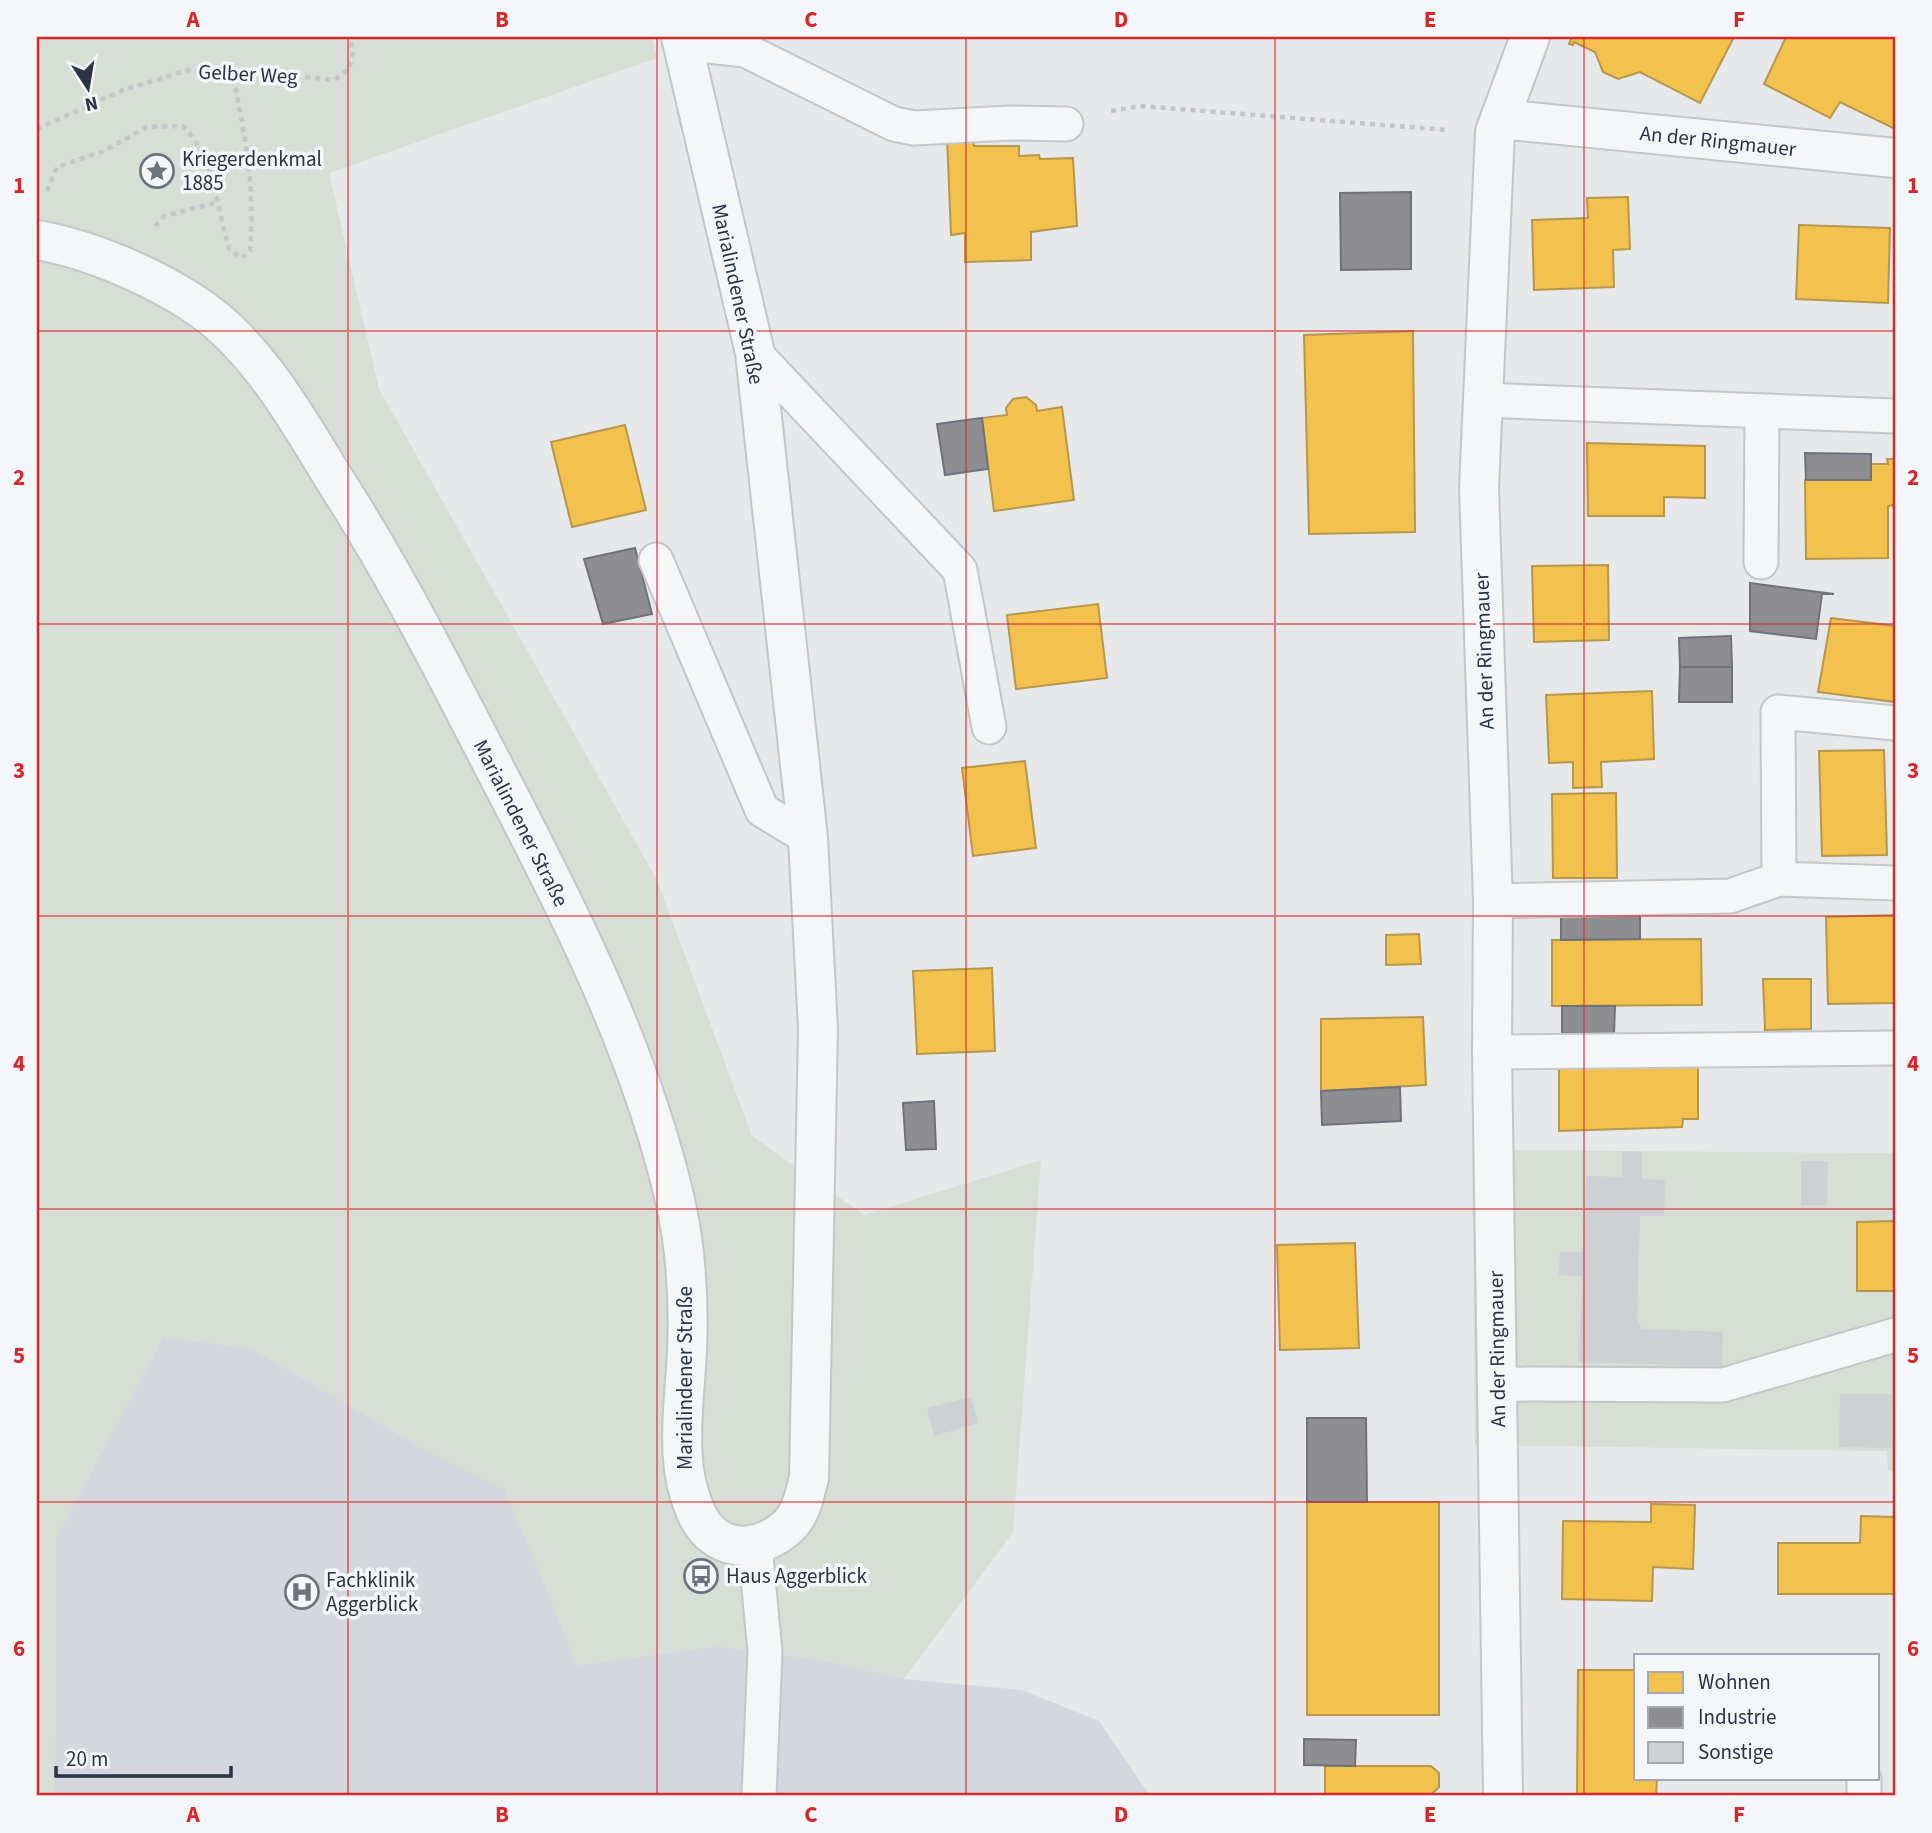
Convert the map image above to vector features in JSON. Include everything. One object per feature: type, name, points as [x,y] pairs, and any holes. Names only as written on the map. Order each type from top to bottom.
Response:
[{"type":"street","name":"An der Ringmauer","points":[[1503,1796],[1492,1052],[1493,901],[1479,488],[1481,400],[1497,126],[1530,37]]},
{"type":"street","name":"Marialindener Straße","points":[[37,240],[57,244],[149,277],[224,327],[272,381],[392,571],[539,853],[623,1035],[655,1123],[676,1205],[687,1294],[683,1396],[686,1483],[696,1515],[714,1537],[732,1544],[755,1546],[776,1537],[794,1519],[809,1478],[818,1029],[808,838],[755,353],[682,40]]},
{"type":"street","name":"An der Ringmauer","points":[[1497,126],[1895,158]]},
{"type":"lane","points":[[682,40],[745,50],[894,124],[914,128],[1010,123],[1066,124]]},
{"type":"lane","points":[[755,353],[960,570],[989,727]]},
{"type":"lane","points":[[1481,400],[1895,416]]},
{"type":"lane","points":[[1761,562],[1762,411]]},
{"type":"lane","points":[[656,560],[762,810],[808,838]]},
{"type":"lane","points":[[1779,879],[1778,712],[1895,723]]},
{"type":"lane","points":[[1493,901],[1730,896],[1779,879],[1895,883]]},
{"type":"lane","points":[[1492,1052],[1895,1048]]},
{"type":"lane","points":[[1497,1384],[1723,1385],[1895,1335]]},
{"type":"lane","points":[[755,1546],[765,1652],[759,1796]]},
{"type":"path","name":"Gelber Weg","points":[[37,129],[122,90],[190,70],[232,70],[334,80],[349,69],[353,54],[350,37]]},
{"type":"path","points":[[43,199],[57,167],[104,151],[147,127],[183,125],[193,136],[206,159],[229,249],[241,258],[250,251],[252,201],[250,166],[232,70]]},
{"type":"path","points":[[1066,124],[1116,109],[1140,106],[1497,126]]},
{"type":"shaded area","points":[[37,37],[652,37],[657,58],[329,173],[379,389],[657,880],[752,1136],[864,1215],[1041,1160],[1013,1532],[904,1679],[828,1661],[717,1646],[577,1665],[505,1489],[419,1446],[251,1348],[163,1337],[56,1538],[55,1796],[37,1796]]},
{"type":"shaded area","points":[[1472,1150],[1895,1153],[1895,1471],[1888,1471],[1887,1451],[1475,1445]]},
{"type":"shaded area","name":"Fachklinik Aggerblick","points":[[163,1337],[251,1348],[419,1446],[505,1489],[578,1665],[717,1646],[828,1661],[904,1679],[1022,1690],[1099,1721],[1150,1796],[55,1796],[56,1538]]},
{"type":"building: Wohnen","points":[[1572,37],[1734,37],[1700,103],[1640,72],[1618,79],[1603,72],[1595,52],[1574,42],[1573,45],[1569,44]]},
{"type":"building: Wohnen","points":[[1786,37],[1895,37],[1895,129],[1840,102],[1830,118],[1764,84]]},
{"type":"building: Wohnen","points":[[973,136],[974,146],[1019,146],[1019,156],[1039,155],[1040,159],[1073,158],[1077,226],[1031,232],[1031,260],[965,262],[965,233],[951,235],[947,137]]},
{"type":"building: Wohnen","points":[[1628,197],[1630,249],[1613,250],[1614,287],[1534,290],[1532,220],[1588,218],[1587,198]]},
{"type":"building: Wohnen","points":[[1799,225],[1890,228],[1888,303],[1796,299]]},
{"type":"building: Wohnen","points":[[1413,331],[1415,532],[1309,534],[1304,335]]},
{"type":"building: Wohnen","points":[[1026,397],[1036,405],[1037,411],[1062,407],[1074,500],[994,511],[982,418],[1007,415],[1006,408],[1013,399]]},
{"type":"building: Wohnen","points":[[625,425],[646,510],[572,527],[551,442]]},
{"type":"building: Wohnen","points":[[1587,443],[1705,446],[1705,498],[1664,497],[1664,516],[1588,516]]},
{"type":"building: Wohnen","points":[[1887,459],[1895,459],[1895,515],[1893,505],[1888,506],[1888,558],[1806,559],[1805,480],[1871,480],[1870,464],[1888,464]]},
{"type":"building: Wohnen","points":[[1608,565],[1609,640],[1534,642],[1532,566]]},
{"type":"building: Wohnen","points":[[1098,604],[1107,678],[1016,689],[1007,615]]},
{"type":"building: Wohnen","points":[[1831,618],[1895,626],[1895,702],[1818,692]]},
{"type":"building: Wohnen","points":[[1652,691],[1654,759],[1601,762],[1602,787],[1573,788],[1573,762],[1549,763],[1546,695]]},
{"type":"building: Wohnen","points":[[1884,750],[1887,855],[1822,856],[1819,751]]},
{"type":"building: Wohnen","points":[[1025,761],[1036,848],[973,856],[962,768]]},
{"type":"building: Wohnen","points":[[1616,793],[1617,878],[1553,878],[1552,794]]},
{"type":"building: Wohnen","points":[[1895,915],[1895,1003],[1828,1004],[1826,917]]},
{"type":"building: Wohnen","points":[[1419,934],[1421,964],[1386,965],[1386,935]]},
{"type":"building: Wohnen","points":[[1701,939],[1702,1005],[1552,1006],[1552,940]]},
{"type":"building: Wohnen","points":[[992,968],[995,1051],[917,1054],[913,971]]},
{"type":"building: Wohnen","points":[[1763,979],[1811,979],[1811,1029],[1765,1030]]},
{"type":"building: Wohnen","points":[[1423,1017],[1426,1085],[1321,1091],[1321,1019]]},
{"type":"building: Wohnen","points":[[1559,1060],[1698,1066],[1698,1119],[1683,1119],[1682,1127],[1559,1131]]},
{"type":"building: Wohnen","points":[[1895,1221],[1895,1291],[1857,1291],[1857,1222]]},
{"type":"building: Wohnen","points":[[1355,1243],[1359,1348],[1280,1350],[1277,1245]]},
{"type":"building: Wohnen","points":[[1307,1502],[1439,1502],[1439,1715],[1307,1715]]},
{"type":"building: Wohnen","points":[[1651,1504],[1695,1505],[1693,1569],[1653,1567],[1652,1601],[1562,1599],[1563,1521],[1651,1522]]},
{"type":"building: Wohnen","points":[[1861,1516],[1895,1517],[1895,1594],[1778,1594],[1778,1543],[1860,1543]]},
{"type":"building: Wohnen","points":[[1578,1670],[1634,1670],[1634,1780],[1657,1780],[1656,1796],[1577,1796]]},
{"type":"building: Wohnen","points":[[1325,1766],[1431,1766],[1439,1773],[1439,1787],[1431,1795],[1421,1796],[1325,1796]]},
{"type":"building: Industrie","points":[[1411,192],[1411,269],[1341,270],[1340,193]]},
{"type":"building: Industrie","points":[[982,418],[988,469],[945,475],[937,424]]},
{"type":"building: Industrie","points":[[1805,453],[1871,454],[1871,480],[1806,480]]},
{"type":"building: Industrie","points":[[635,548],[652,614],[603,624],[584,559]]},
{"type":"building: Industrie","points":[[1750,583],[1834,594],[1822,594],[1816,639],[1750,631]]},
{"type":"building: Industrie","points":[[1731,636],[1732,667],[1680,667],[1679,638]]},
{"type":"building: Industrie","points":[[1680,667],[1732,667],[1732,702],[1679,702]]},
{"type":"building: Industrie","points":[[1561,912],[1640,912],[1640,939],[1561,940]]},
{"type":"building: Industrie","points":[[1562,1006],[1615,1006],[1614,1034],[1562,1033]]},
{"type":"building: Industrie","points":[[1400,1087],[1401,1121],[1322,1125],[1321,1091]]},
{"type":"building: Industrie","points":[[934,1101],[936,1149],[906,1150],[903,1103]]},
{"type":"building: Industrie","points":[[1307,1418],[1366,1418],[1367,1502],[1307,1502]]},
{"type":"building: Industrie","points":[[1304,1739],[1356,1740],[1355,1766],[1304,1765]]},
{"type":"building: Sonstige","points":[[1622,1151],[1642,1152],[1642,1179],[1665,1180],[1664,1216],[1640,1216],[1637,1320],[1642,1329],[1723,1332],[1722,1366],[1578,1362],[1583,1276],[1559,1275],[1560,1252],[1583,1252],[1586,1176],[1622,1177]]},
{"type":"building: Sonstige","points":[[1801,1161],[1828,1161],[1827,1205],[1801,1205]]},
{"type":"building: Sonstige","points":[[1840,1394],[1892,1394],[1891,1448],[1839,1447]]},
{"type":"building: Sonstige","points":[[971,1397],[978,1423],[934,1436],[927,1408]]},
{"type":"place","name":"Kriegerdenkmal 1885","points":[[157,171]]},
{"type":"place","name":"Haus Aggerblick","points":[[701,1576]]},
{"type":"place","name":"Fachklinik Aggerblick","points":[[302,1592]]}]
